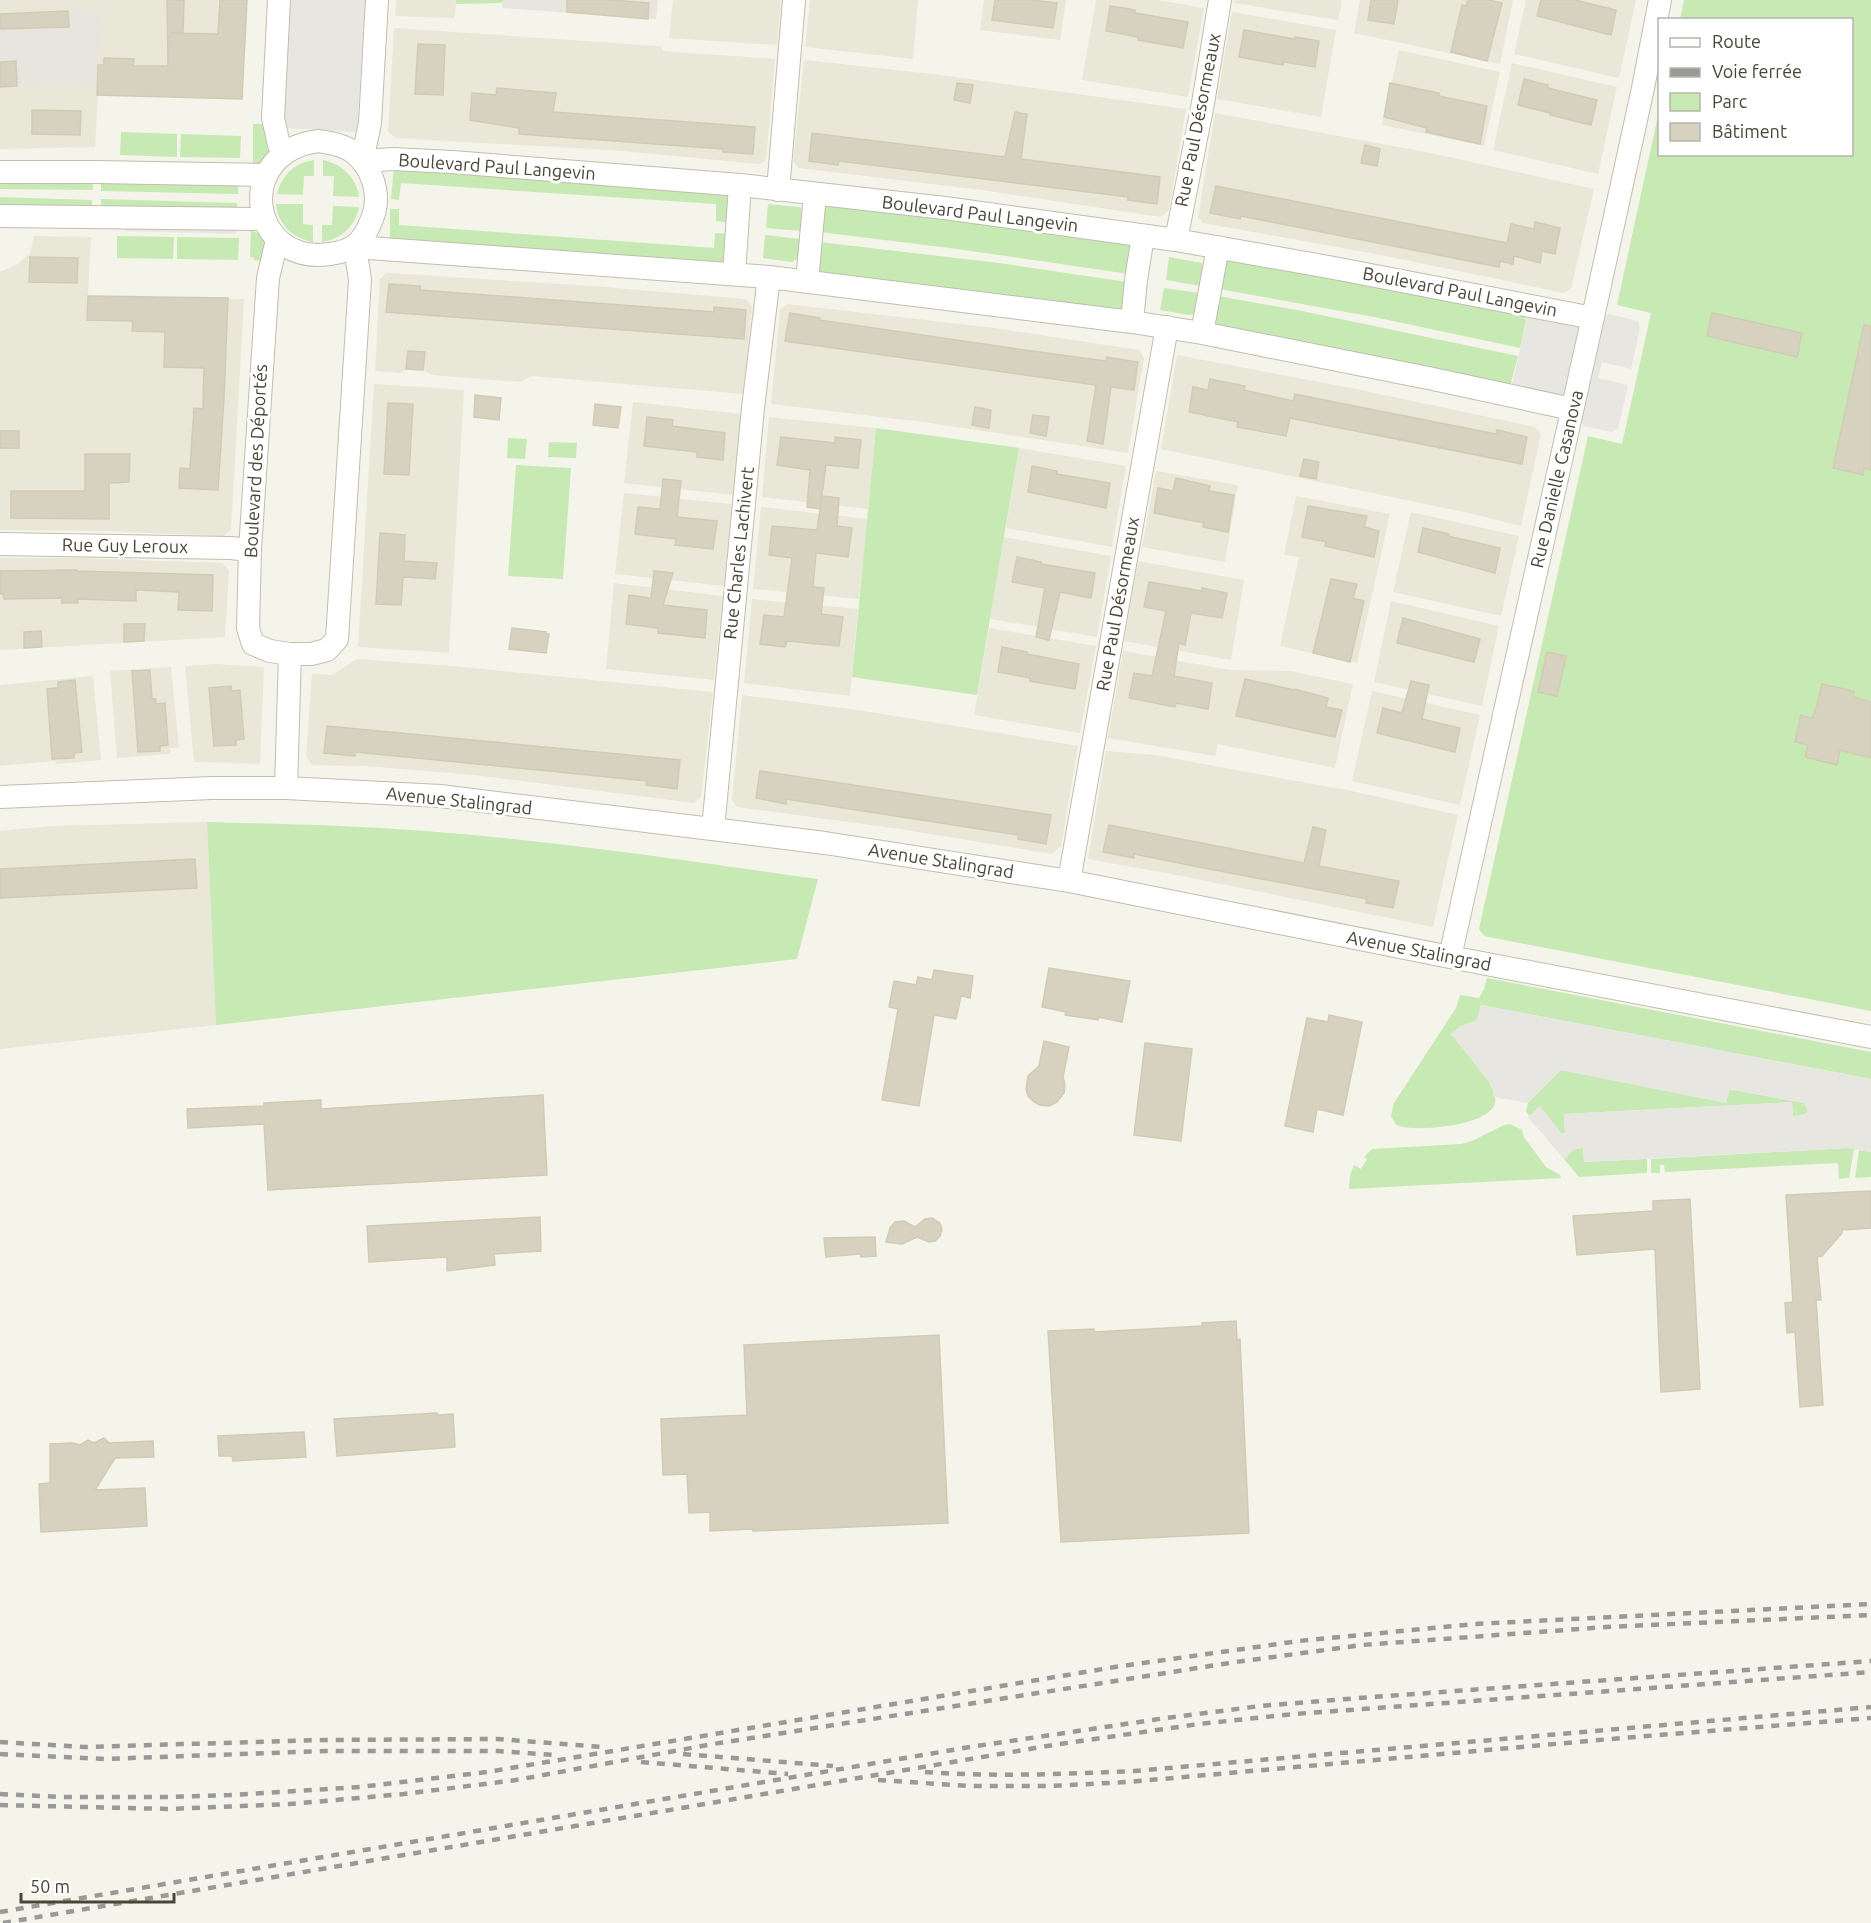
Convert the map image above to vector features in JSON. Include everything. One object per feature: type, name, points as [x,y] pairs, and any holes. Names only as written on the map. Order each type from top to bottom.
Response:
[{"type":"street","points":[[279,0],[273,118],[279,145],[284,153]]},
{"type":"street","points":[[362,160],[370,123],[376,0]]},
{"type":"street","points":[[778,190],[794,0]]},
{"type":"street","name":"Rue Paul Désormeaux","points":[[1176,240],[1203,103],[1220,0]]},
{"type":"street","name":"Rue Danielle Casanova","points":[[1450,957],[1593,318],[1660,0]]},
{"type":"street","points":[[355,247],[370,224],[376,202],[375,187],[362,160],[350,150],[319,141],[306,143],[284,153],[266,175],[261,199],[264,219],[277,240],[301,254],[315,256],[338,253],[355,247],[807,281],[1167,327],[1433,379],[1572,409]]},
{"type":"street","name":"Boulevard Paul Langevin","points":[[362,160],[452,162],[741,185],[945,208],[1218,247],[1593,318]]},
{"type":"street","points":[[0,172],[266,175]]},
{"type":"street","points":[[734,274],[741,185]]},
{"type":"street","points":[[807,281],[815,194]]},
{"type":"street","points":[[0,216],[264,219]]},
{"type":"street","points":[[1132,322],[1143,236]]},
{"type":"street","name":"Boulevard des Déportés","points":[[277,240],[268,278],[250,550],[248,628],[253,644],[270,651],[290,654],[311,654],[327,650],[337,639],[360,280],[355,247]]},
{"type":"street","points":[[1202,333],[1218,247]]},
{"type":"street","name":"Rue Charles Lachivert","points":[[712,829],[753,408],[769,277]]},
{"type":"street","name":"Rue Paul Désormeaux","points":[[1069,881],[1167,327]]},
{"type":"street","name":"Rue Guy Leroux","points":[[0,544],[250,550]]},
{"type":"street","points":[[286,788],[290,654]]},
{"type":"street","name":"Avenue Stalingrad","points":[[0,797],[212,788],[286,788],[440,796],[825,843],[1069,881],[1450,957],[1871,1037]]},
{"type":"shaded area","points":[[0,0],[247,0],[242,99],[98,95],[95,147],[0,149],[0,62],[16,61],[17,86],[97,85],[101,10],[0,14]]},
{"type":"shaded area","points":[[289,0],[365,0],[357,132],[284,128],[281,118]]},
{"type":"shaded area","points":[[396,0],[456,0],[455,18],[395,16]]},
{"type":"shaded area","points":[[503,0],[658,0],[656,19],[502,8]]},
{"type":"shaded area","points":[[673,0],[781,0],[777,45],[669,38]]},
{"type":"shaded area","points":[[810,0],[918,0],[913,59],[805,47]]},
{"type":"shaded area","points":[[984,0],[1066,0],[1060,40],[980,30]]},
{"type":"shaded area","points":[[1096,0],[1158,0],[1204,8],[1188,97],[1082,80]]},
{"type":"shaded area","points":[[1235,0],[1342,0],[1338,20],[1234,3]]},
{"type":"shaded area","points":[[1360,0],[1513,0],[1500,64],[1354,33]]},
{"type":"shaded area","points":[[1526,0],[1636,0],[1619,78],[1514,54]]},
{"type":"shaded area","points":[[101,10],[97,85],[17,86],[16,61],[0,62],[0,14]]},
{"type":"shaded area","points":[[1232,12],[1336,30],[1321,117],[1217,99]]},
{"type":"shaded area","points":[[394,28],[660,46],[663,51],[775,59],[766,160],[760,164],[610,150],[395,138],[388,131]]},
{"type":"shaded area","points":[[1399,50],[1500,72],[1484,146],[1382,125]]},
{"type":"shaded area","points":[[804,60],[933,74],[1186,109],[1169,210],[1161,217],[981,190],[799,168],[793,161]]},
{"type":"shaded area","points":[[1512,63],[1617,87],[1598,174],[1493,150]]},
{"type":"shaded area","points":[[1215,113],[1431,153],[1594,189],[1571,289],[1564,293],[1381,255],[1203,223],[1198,217]]},
{"type":"shaded area","points":[[125,224],[236,227],[236,234],[125,231]]},
{"type":"shaded area","points":[[34,236],[91,237],[88,296],[244,299],[231,530],[224,536],[0,530],[0,272],[18,264],[30,253]]},
{"type":"shaded area","points":[[387,273],[593,286],[746,299],[752,307],[743,394],[532,376],[520,382],[432,375],[423,370],[406,369],[401,373],[375,371],[380,279]]},
{"type":"shaded area","points":[[787,304],[994,328],[1139,350],[1144,358],[1128,453],[923,422],[771,404],[780,310]]},
{"type":"shaded area","points":[[1528,314],[1572,324],[1610,314],[1638,321],[1640,328],[1631,369],[1602,362],[1598,378],[1628,385],[1618,429],[1611,432],[1585,426],[1556,399],[1511,389]]},
{"type":"shaded area","points":[[1177,355],[1356,389],[1535,427],[1541,434],[1521,526],[1161,449]]},
{"type":"shaded area","points":[[374,384],[464,390],[449,653],[358,647]]},
{"type":"shaded area","points":[[633,402],[741,414],[733,495],[624,483]]},
{"type":"shaded area","points":[[769,417],[876,428],[868,509],[762,497]]},
{"type":"shaded area","points":[[1019,448],[1126,466],[1112,547],[1006,528]]},
{"type":"shaded area","points":[[1156,471],[1238,485],[1225,562],[1142,547]]},
{"type":"shaded area","points":[[624,493],[732,504],[724,586],[615,574]]},
{"type":"shaded area","points":[[1296,496],[1390,514],[1357,663],[1280,646],[1299,557],[1284,555]]},
{"type":"shaded area","points":[[761,507],[868,519],[859,599],[753,589]]},
{"type":"shaded area","points":[[1411,512],[1519,536],[1501,616],[1393,592]]},
{"type":"shaded area","points":[[1004,537],[1111,556],[1097,637],[990,619]]},
{"type":"shaded area","points":[[0,558],[222,563],[229,570],[225,637],[0,650]]},
{"type":"shaded area","points":[[1138,561],[1244,580],[1231,660],[1124,641]]},
{"type":"shaded area","points":[[614,583],[723,596],[714,680],[606,669]]},
{"type":"shaded area","points":[[752,599],[858,609],[850,696],[744,683]]},
{"type":"shaded area","points":[[1391,601],[1499,626],[1482,706],[1374,682]]},
{"type":"shaded area","points":[[989,628],[1096,646],[1080,733],[974,715]]},
{"type":"shaded area","points":[[1123,651],[1230,670],[1290,671],[1353,684],[1335,768],[1218,744],[1215,756],[1108,738]]},
{"type":"shaded area","points":[[357,659],[713,692],[701,797],[694,803],[475,775],[365,766],[312,765],[306,756],[312,674],[332,675]]},
{"type":"shaded area","points":[[216,664],[264,667],[260,764],[194,762],[185,666]]},
{"type":"shaded area","points":[[171,667],[179,748],[170,748],[170,754],[117,758],[110,671]]},
{"type":"shaded area","points":[[93,676],[101,760],[0,766],[0,685]]},
{"type":"shaded area","points":[[1372,691],[1480,715],[1460,805],[1352,781]]},
{"type":"shaded area","points":[[742,695],[858,710],[1078,746],[1061,846],[1052,854],[900,829],[737,807],[732,800]]},
{"type":"shaded area","points":[[1106,751],[1155,755],[1347,790],[1458,815],[1433,927],[1088,859]]},
{"type":"shaded area","points":[[207,822],[216,1025],[0,1049],[0,831],[52,826]]},
{"type":"shaded area","points":[[1481,1005],[1871,1079],[1871,1152],[1847,1148],[1584,1162],[1583,1148],[1574,1149],[1564,1159],[1528,1117],[1540,1106],[1562,1134],[1565,1133],[1564,1114],[1792,1102],[1793,1116],[1806,1114],[1808,1110],[1803,1103],[1730,1089],[1726,1103],[1561,1070],[1528,1103],[1494,1097],[1492,1086],[1451,1034],[1461,1026],[1477,1020]]},
{"type":"green space","points":[[456,0],[503,0],[502,3],[456,4]]},
{"type":"green space","points":[[1684,0],[1871,0],[1871,1011],[1484,936],[1479,929],[1588,436],[1622,444],[1651,313],[1617,305],[1658,116],[1658,156],[1853,156],[1853,18],[1680,18]]},
{"type":"green space","points":[[253,124],[264,124],[272,151],[265,162],[253,169]]},
{"type":"green space","points":[[121,132],[177,134],[177,157],[120,155]]},
{"type":"green space","points":[[181,134],[241,136],[240,158],[180,157]]},
{"type":"green space","points":[[314,160],[314,176],[304,176],[303,195],[277,194],[282,181],[290,171],[300,164]]},
{"type":"green space","points":[[323,160],[342,168],[347,173],[355,183],[359,197],[333,196],[334,176],[323,176]]},
{"type":"green space","points":[[394,166],[731,189],[729,223],[716,221],[716,204],[401,183],[399,200],[391,199]]},
{"type":"green space","points":[[0,178],[93,179],[93,190],[0,189]]},
{"type":"green space","points":[[101,180],[238,183],[238,194],[101,191]]},
{"type":"green space","points":[[0,197],[92,200],[92,210],[0,208]]},
{"type":"green space","points":[[101,199],[237,203],[237,214],[101,210]]},
{"type":"green space","points":[[823,203],[1133,241],[1129,274],[820,232]]},
{"type":"green space","points":[[276,204],[303,204],[303,224],[313,225],[313,242],[293,234],[283,224]]},
{"type":"green space","points":[[768,204],[799,207],[803,210],[802,231],[766,228]]},
{"type":"green space","points":[[333,206],[359,208],[354,221],[346,231],[336,238],[322,242],[322,225],[332,225]]},
{"type":"green space","points":[[390,209],[399,209],[399,225],[714,248],[715,233],[727,234],[724,262],[390,240]]},
{"type":"green space","points":[[251,230],[259,234],[266,243],[264,261],[250,257]]},
{"type":"green space","points":[[765,235],[801,239],[798,258],[792,262],[763,258]]},
{"type":"green space","points":[[117,236],[174,237],[173,259],[117,258]]},
{"type":"green space","points":[[177,237],[239,238],[238,260],[177,259]]},
{"type":"green space","points":[[819,242],[999,263],[1127,282],[1122,310],[820,274],[817,266]]},
{"type":"green space","points":[[1169,257],[1202,263],[1204,267],[1201,286],[1166,280]]},
{"type":"green space","points":[[1225,258],[1525,316],[1520,348],[1374,317],[1219,289]]},
{"type":"green space","points":[[1164,288],[1200,293],[1194,314],[1160,310]]},
{"type":"green space","points":[[1218,296],[1518,356],[1510,385],[1214,330]]},
{"type":"green space","points":[[876,428],[1019,448],[977,695],[852,677]]},
{"type":"green space","points":[[508,438],[527,439],[525,459],[507,458]]},
{"type":"green space","points":[[549,442],[577,443],[576,458],[548,457]]},
{"type":"green space","points":[[516,465],[571,468],[563,579],[508,576]]},
{"type":"green space","points":[[207,822],[371,827],[474,835],[622,852],[818,879],[797,959],[216,1025]]},
{"type":"green space","points":[[1487,978],[1871,1052],[1871,1079],[1481,1005],[1477,1020],[1461,1026],[1451,1034],[1479,1067],[1492,1087],[1495,1103],[1490,1111],[1480,1117],[1450,1126],[1418,1128],[1396,1125],[1391,1116],[1394,1103],[1456,1008],[1460,995],[1479,998]]},
{"type":"green space","points":[[1561,1070],[1726,1103],[1729,1089],[1804,1103],[1808,1110],[1806,1114],[1793,1117],[1792,1102],[1564,1114],[1565,1133],[1562,1134],[1540,1107],[1529,1116],[1526,1111],[1528,1103]]},
{"type":"green space","points":[[1510,1124],[1522,1130],[1524,1137],[1546,1167],[1560,1175],[1561,1178],[1349,1189],[1350,1175],[1354,1165],[1361,1169],[1367,1159],[1364,1157],[1372,1149],[1461,1144]]},
{"type":"green space","points":[[1583,1148],[1584,1162],[1647,1159],[1647,1173],[1579,1177],[1564,1159],[1574,1149]]},
{"type":"green space","points":[[1854,1149],[1849,1178],[1839,1179],[1838,1163],[1665,1172],[1664,1165],[1660,1165],[1660,1173],[1651,1173],[1651,1159]]},
{"type":"green space","points":[[1859,1150],[1871,1152],[1871,1177],[1855,1178]]},
{"type":"building","points":[[167,0],[184,0],[183,32],[170,33],[218,34],[220,0],[247,0],[242,99],[97,95],[98,65],[104,65],[104,58],[134,59],[133,66],[168,66]]},
{"type":"building","points":[[567,0],[649,3],[648,19],[567,12]]},
{"type":"building","points":[[995,0],[1057,3],[1053,28],[992,20]]},
{"type":"building","points":[[1371,0],[1398,0],[1394,24],[1368,20]]},
{"type":"building","points":[[1468,0],[1489,0],[1502,3],[1487,61],[1451,52],[1462,5],[1466,6]]},
{"type":"building","points":[[1541,0],[1575,0],[1616,10],[1611,35],[1537,16]]},
{"type":"building","points":[[1110,6],[1135,10],[1135,13],[1188,22],[1183,48],[1138,40],[1138,37],[1106,31]]},
{"type":"building","points":[[68,11],[69,27],[0,29],[0,14]]},
{"type":"building","points":[[1244,30],[1319,41],[1315,67],[1284,62],[1283,65],[1239,57]]},
{"type":"building","points":[[418,44],[445,45],[443,95],[415,94]]},
{"type":"building","points":[[16,61],[17,86],[0,87],[0,62]]},
{"type":"building","points":[[1524,79],[1548,85],[1548,88],[1597,100],[1591,125],[1518,105]]},
{"type":"building","points":[[957,83],[973,85],[970,103],[954,100]]},
{"type":"building","points":[[1390,83],[1487,106],[1480,144],[1426,132],[1427,128],[1384,117]]},
{"type":"building","points":[[497,88],[556,93],[553,112],[755,127],[753,154],[723,152],[723,149],[519,134],[519,128],[470,120],[472,93],[496,95]]},
{"type":"building","points":[[32,110],[81,111],[80,135],[32,134]]},
{"type":"building","points":[[1015,112],[1027,114],[1021,159],[1160,177],[1157,204],[1128,200],[1128,197],[839,161],[838,165],[809,161],[812,133],[1005,157]]},
{"type":"building","points":[[1365,145],[1380,149],[1377,166],[1361,163]]},
{"type":"building","points":[[1216,186],[1507,243],[1511,224],[1534,229],[1535,222],[1560,228],[1555,254],[1542,251],[1540,263],[1514,256],[1513,264],[1500,261],[1499,267],[1241,216],[1240,219],[1210,213]]},
{"type":"building","points":[[30,257],[78,258],[77,283],[29,282]]},
{"type":"building","points":[[389,284],[420,286],[420,290],[714,312],[714,307],[746,310],[744,339],[386,312]]},
{"type":"building","points":[[88,296],[228,298],[218,490],[179,488],[180,468],[190,469],[194,408],[203,409],[204,368],[164,367],[165,332],[132,331],[133,321],[87,320]]},
{"type":"building","points":[[790,313],[820,318],[819,320],[1039,352],[1106,361],[1107,357],[1138,362],[1134,390],[1111,387],[1103,444],[1087,441],[1096,385],[785,341]]},
{"type":"building","points":[[1712,313],[1802,333],[1797,357],[1707,336]]},
{"type":"building","points":[[1864,325],[1871,326],[1871,470],[1864,468],[1863,475],[1833,468]]},
{"type":"building","points":[[408,351],[425,352],[423,370],[406,369]]},
{"type":"building","points":[[1210,379],[1245,386],[1244,390],[1293,401],[1295,394],[1496,434],[1497,430],[1527,437],[1522,464],[1290,418],[1286,436],[1237,427],[1238,422],[1189,412],[1193,387],[1208,390]]},
{"type":"building","points":[[475,395],[501,398],[499,420],[474,417]]},
{"type":"building","points":[[388,403],[413,404],[409,475],[384,474]]},
{"type":"building","points":[[595,404],[621,407],[618,428],[593,425]]},
{"type":"building","points":[[975,407],[991,410],[989,428],[972,425]]},
{"type":"building","points":[[1033,415],[1049,417],[1046,436],[1030,433]]},
{"type":"building","points":[[647,417],[673,420],[672,426],[725,433],[723,460],[697,457],[697,452],[644,446]]},
{"type":"building","points":[[0,431],[19,431],[19,448],[0,448]]},
{"type":"building","points":[[781,437],[835,443],[835,437],[861,440],[858,468],[826,465],[820,509],[807,507],[810,470],[777,465]]},
{"type":"building","points":[[85,454],[130,454],[129,482],[109,483],[109,519],[11,518],[11,491],[85,491]]},
{"type":"building","points":[[1304,459],[1319,462],[1316,479],[1300,476]]},
{"type":"building","points":[[1032,466],[1057,471],[1057,474],[1110,483],[1106,508],[1028,492]]},
{"type":"building","points":[[1176,478],[1210,486],[1209,491],[1234,495],[1228,532],[1203,527],[1204,523],[1154,513],[1158,488],[1173,491]]},
{"type":"building","points":[[663,479],[681,481],[677,517],[717,521],[713,549],[675,545],[676,539],[635,534],[638,507],[660,509]]},
{"type":"building","points":[[822,496],[839,498],[837,526],[852,528],[848,557],[816,553],[813,587],[824,588],[821,614],[843,617],[839,646],[787,641],[785,647],[760,644],[764,615],[784,617],[792,558],[769,555],[772,526],[817,530]]},
{"type":"building","points":[[1308,506],[1367,516],[1364,527],[1379,531],[1374,557],[1325,546],[1326,542],[1302,537]]},
{"type":"building","points":[[1423,528],[1500,548],[1495,573],[1418,552]]},
{"type":"building","points":[[380,533],[405,535],[404,561],[437,563],[435,579],[403,577],[401,605],[376,604]]},
{"type":"building","points":[[1017,557],[1041,562],[1041,564],[1095,573],[1091,598],[1060,592],[1049,640],[1036,637],[1045,588],[1012,582]]},
{"type":"building","points":[[77,570],[213,575],[212,611],[178,610],[179,592],[136,590],[136,601],[77,599],[78,603],[62,603],[62,598],[4,599],[3,594],[0,594],[0,571]]},
{"type":"building","points":[[654,571],[673,573],[663,605],[707,610],[705,638],[658,633],[658,628],[626,624],[629,595],[651,598]]},
{"type":"building","points":[[1331,579],[1357,584],[1353,598],[1364,601],[1350,662],[1313,653]]},
{"type":"building","points":[[1149,582],[1227,593],[1222,618],[1191,613],[1185,645],[1179,643],[1174,676],[1212,683],[1208,709],[1176,703],[1175,707],[1129,698],[1134,673],[1152,676],[1166,611],[1144,607]]},
{"type":"building","points":[[1403,618],[1480,639],[1474,662],[1397,643]]},
{"type":"building","points":[[124,624],[145,624],[144,641],[124,642]]},
{"type":"building","points":[[512,628],[549,634],[546,653],[509,649]]},
{"type":"building","points":[[41,631],[42,647],[24,648],[24,632]]},
{"type":"building","points":[[1002,647],[1079,664],[1075,689],[1030,681],[1030,678],[998,672]]},
{"type":"building","points":[[1547,652],[1566,656],[1557,696],[1538,692]]},
{"type":"building","points":[[150,670],[152,699],[156,699],[156,704],[165,703],[168,745],[160,746],[160,751],[138,752],[132,671]]},
{"type":"building","points":[[1245,679],[1328,698],[1326,707],[1342,710],[1335,737],[1236,716]]},
{"type":"building","points":[[75,680],[82,752],[74,753],[74,758],[52,759],[47,689],[58,688],[58,682]]},
{"type":"building","points":[[1411,681],[1429,685],[1422,719],[1460,728],[1455,752],[1377,733],[1383,708],[1402,713]]},
{"type":"building","points":[[1822,684],[1854,691],[1853,697],[1871,702],[1871,758],[1840,750],[1837,765],[1805,757],[1808,745],[1795,742],[1801,715],[1812,718]]},
{"type":"building","points":[[231,686],[232,691],[240,690],[244,739],[236,740],[236,745],[214,746],[209,688]]},
{"type":"building","points":[[327,726],[680,760],[677,789],[646,785],[647,781],[549,771],[355,752],[355,756],[324,753]]},
{"type":"building","points":[[760,771],[1051,815],[1046,844],[1018,839],[1018,835],[786,799],[786,804],[756,798]]},
{"type":"building","points":[[1109,825],[1304,863],[1313,827],[1326,830],[1319,866],[1399,881],[1393,908],[1366,903],[1367,899],[1134,854],[1134,858],[1103,852]]},
{"type":"building","points":[[195,859],[197,888],[0,898],[0,869]]},
{"type":"building","points":[[1049,968],[1130,981],[1122,1022],[1098,1017],[1098,1020],[1065,1015],[1066,1012],[1042,1007]]},
{"type":"building","points":[[934,970],[973,976],[970,998],[961,996],[956,1019],[934,1015],[919,1106],[882,1100],[898,1009],[889,1007],[894,981],[916,985],[918,977],[932,980]]},
{"type":"building","points":[[1329,1015],[1362,1022],[1343,1115],[1317,1109],[1313,1132],[1285,1126],[1307,1018],[1328,1022]]},
{"type":"building","points":[[1044,1041],[1069,1047],[1063,1077],[1064,1093],[1057,1102],[1049,1106],[1034,1102],[1028,1096],[1026,1089],[1028,1076],[1039,1066]]},
{"type":"building","points":[[1145,1043],[1192,1049],[1181,1141],[1134,1135]]},
{"type":"building","points":[[543,1095],[547,1175],[268,1190],[264,1124],[188,1128],[187,1109],[264,1106],[264,1103],[321,1100],[321,1109]]},
{"type":"building","points":[[1871,1191],[1871,1228],[1842,1230],[1842,1233],[1822,1256],[1817,1257],[1821,1300],[1816,1300],[1823,1405],[1800,1407],[1795,1332],[1787,1333],[1785,1303],[1793,1302],[1786,1195]]},
{"type":"building","points":[[1690,1199],[1700,1389],[1661,1392],[1655,1249],[1577,1255],[1573,1216],[1653,1211],[1653,1201]]},
{"type":"building","points":[[540,1217],[541,1251],[494,1254],[495,1265],[447,1271],[447,1257],[369,1262],[367,1226]]},
{"type":"building","points":[[932,1218],[940,1223],[942,1230],[935,1241],[929,1242],[917,1237],[902,1244],[886,1242],[890,1228],[895,1222],[904,1221],[915,1227],[925,1219]]},
{"type":"building","points":[[875,1237],[876,1256],[861,1257],[860,1254],[826,1257],[824,1238]]},
{"type":"building","points":[[1236,1321],[1237,1340],[1240,1339],[1249,1533],[1061,1542],[1048,1331],[1094,1329],[1094,1332],[1202,1326],[1202,1323]]},
{"type":"building","points":[[939,1335],[948,1523],[710,1531],[710,1512],[689,1513],[687,1474],[663,1475],[661,1419],[747,1415],[744,1345]]},
{"type":"building","points":[[437,1413],[438,1415],[453,1414],[455,1447],[337,1456],[334,1419]]},
{"type":"building","points":[[304,1432],[306,1457],[233,1461],[232,1456],[219,1456],[218,1436]]},
{"type":"building","points":[[104,1438],[109,1443],[153,1441],[154,1457],[115,1458],[95,1490],[145,1488],[147,1526],[41,1532],[39,1484],[50,1483],[50,1444],[80,1445],[88,1440],[94,1443]]},
{"type":"railway","points":[[0,1794],[63,1797],[171,1797],[360,1787],[487,1772],[1115,1667],[1299,1641],[1474,1624],[1871,1604]]},
{"type":"railway","points":[[0,1805],[168,1809],[290,1804],[404,1794],[516,1780],[713,1744],[1236,1662],[1362,1645],[1606,1627],[1871,1615]]},
{"type":"railway","points":[[0,1912],[970,1747],[1166,1718],[1260,1706],[1871,1661]]},
{"type":"railway","points":[[3,1923],[1053,1745],[1199,1724],[1294,1714],[1871,1672]]},
{"type":"railway","points":[[925,1772],[1003,1775],[1134,1771],[1871,1707]]},
{"type":"railway","points":[[878,1780],[970,1786],[1051,1786],[1128,1782],[1871,1718]]},
{"type":"railway","points":[[0,1742],[85,1747],[324,1740],[498,1739],[602,1747]]},
{"type":"railway","points":[[0,1754],[104,1759],[325,1751],[497,1751],[555,1755]]},
{"type":"railway","points":[[683,1754],[833,1766]]},
{"type":"railway","points":[[641,1762],[788,1774]]}]
